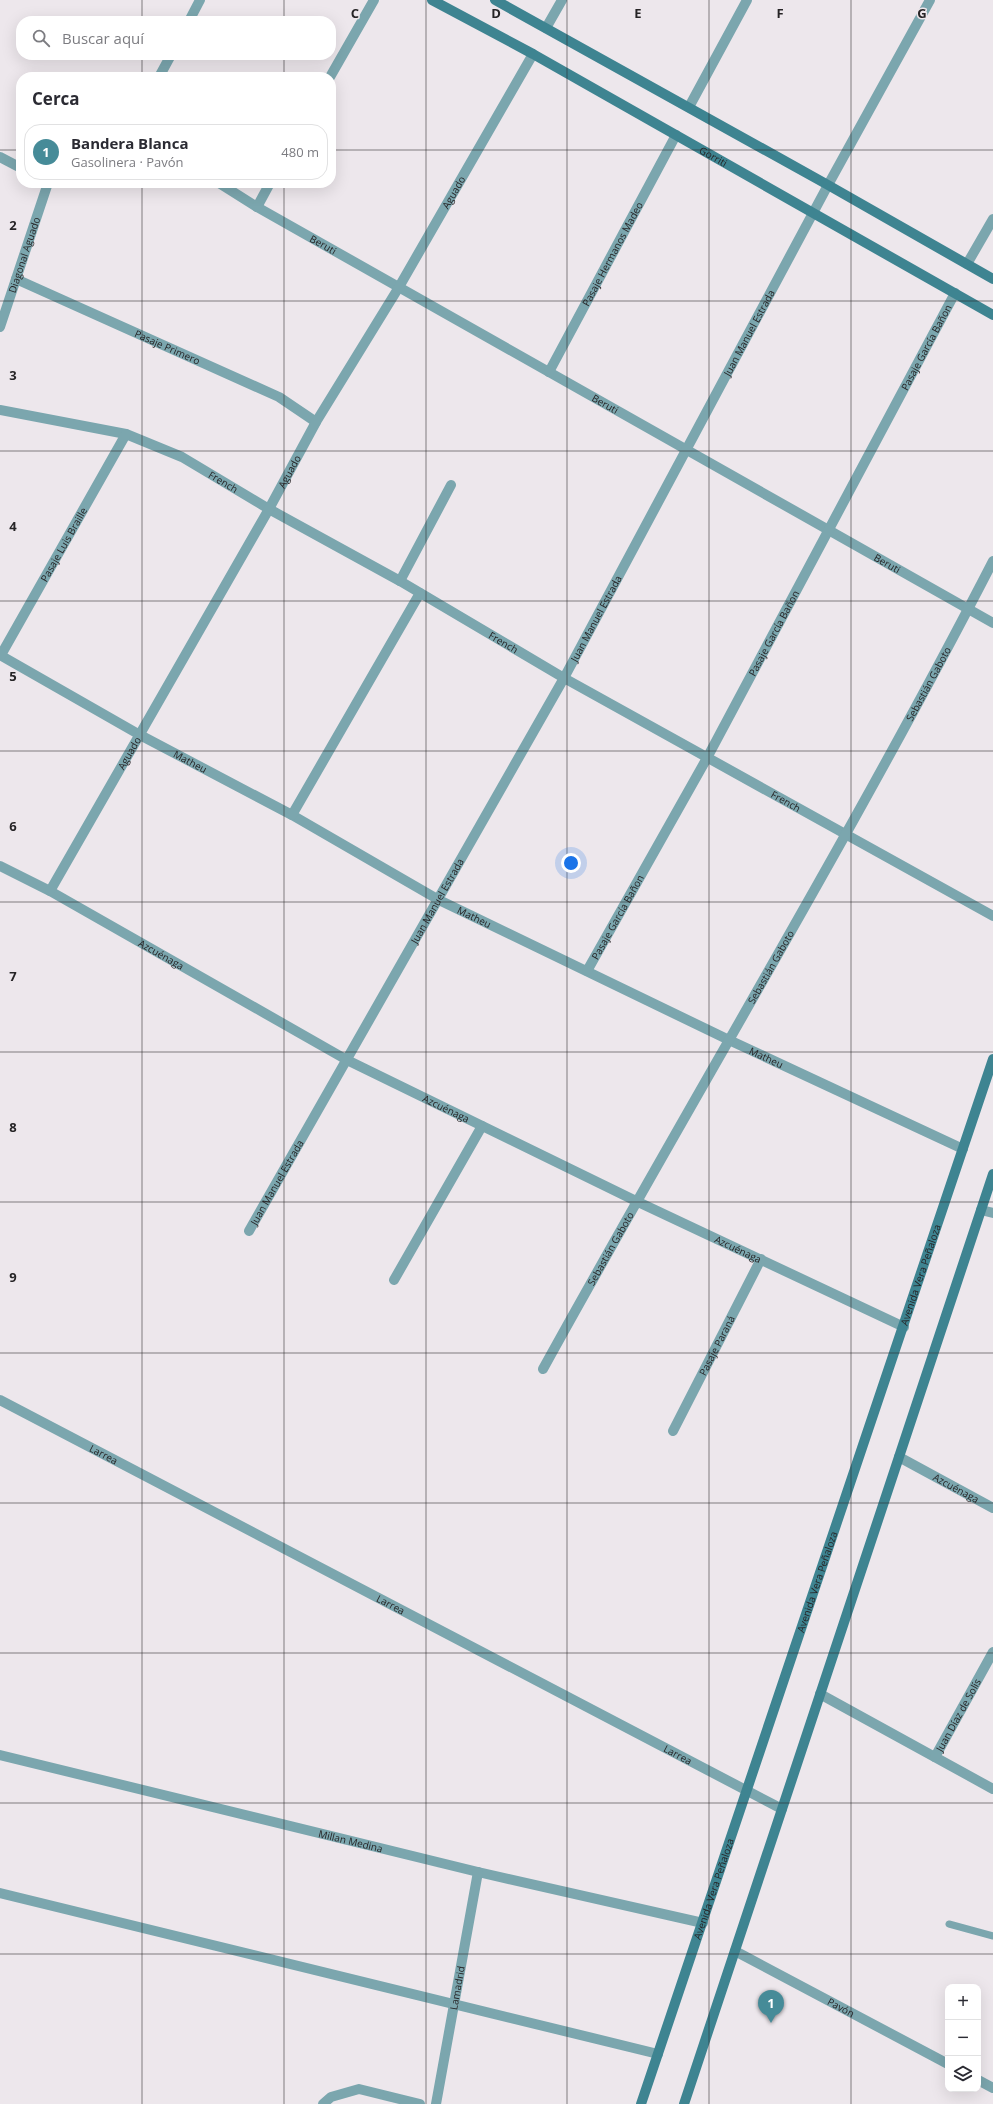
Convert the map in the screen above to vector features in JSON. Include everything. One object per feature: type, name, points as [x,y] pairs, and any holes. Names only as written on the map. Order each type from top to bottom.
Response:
[{"type":"main road","name":"Gorriti","points":[[432,0],[533,54],[993,314]]},
{"type":"main road","points":[[495,0],[689,107],[993,279]]},
{"type":"main road","name":"Avenida Vera Peñaloza","points":[[641,2104],[904,1327],[993,1059]]},
{"type":"main road","points":[[684,2104],[993,1174]]},
{"type":"street","points":[[192,16],[200,0]]},
{"type":"street","points":[[333,72],[374,0]]},
{"type":"street","points":[[546,28],[562,0]]},
{"type":"street","points":[[689,107],[747,0]]},
{"type":"street","name":"Juan Manuel Estrada","points":[[249,1230],[439,900],[564,678],[814,214],[828,185],[930,0]]},
{"type":"street","name":"Aguado","points":[[50,890],[269,509],[316,422],[399,287],[533,54]]},
{"type":"street","points":[[162,72],[168,60]]},
{"type":"street","name":"Pasaje Hermanos Madeo","points":[[549,372],[676,136]]},
{"type":"street","points":[[0,157],[16,165]]},
{"type":"street","name":"Diagonal Aguado","points":[[0,328],[46,188]]},
{"type":"street","name":"Beruti","points":[[227,188],[257,207],[993,623]]},
{"type":"street","points":[[257,207],[267,188]]},
{"type":"street","points":[[967,264],[993,218]]},
{"type":"street","name":"Pasaje Primero","points":[[16,278],[278,397],[316,422]]},
{"type":"street","name":"Pasaje García Bañon","points":[[586,971],[707,758],[955,293]]},
{"type":"street","name":"French","points":[[0,410],[126,434],[182,457],[269,509],[400,581],[564,678],[993,916]]},
{"type":"street","name":"Pasaje Luis Braille","points":[[0,655],[126,434]]},
{"type":"street","points":[[400,581],[451,485]]},
{"type":"street","name":"Sebastián Gaboto","points":[[543,1369],[636,1201],[846,835],[993,561]]},
{"type":"street","points":[[292,815],[420,593]]},
{"type":"street","name":"Matheu","points":[[0,655],[140,735],[292,815],[439,900],[729,1040],[963,1149]]},
{"type":"street","name":"Azcuénaga","points":[[0,866],[50,890],[347,1060],[636,1201],[904,1327]]},
{"type":"street","points":[[394,1280],[482,1126]]},
{"type":"street","points":[[981,1210],[993,1213]]},
{"type":"street","name":"Pasaje Paraná","points":[[673,1431],[761,1259]]},
{"type":"street","name":"Larrea","points":[[0,1400],[782,1809]]},
{"type":"street","name":"Azcuénaga","points":[[899,1457],[993,1508]]},
{"type":"street","name":"Juan Díaz de Solís","points":[[935,1757],[993,1652]]},
{"type":"street","points":[[820,1694],[993,1789]]},
{"type":"street","name":"Millan Medina","points":[[0,1755],[478,1872],[703,1922]]},
{"type":"street","name":"Lamadrid","points":[[436,2104],[478,1872]]},
{"type":"street","points":[[0,1894],[454,2006],[658,2054]]},
{"type":"street","name":"Pavón","points":[[735,1951],[945,2062]]},
{"type":"street","points":[[981,2082],[993,2088]]},
{"type":"street","points":[[323,2104],[331,2097],[359,2089],[420,2104]]},
{"type":"lane","points":[[949,1924],[993,1936]]},
{"type":"place","name":"Bandera Blanca","points":[[771,2023]]}]
